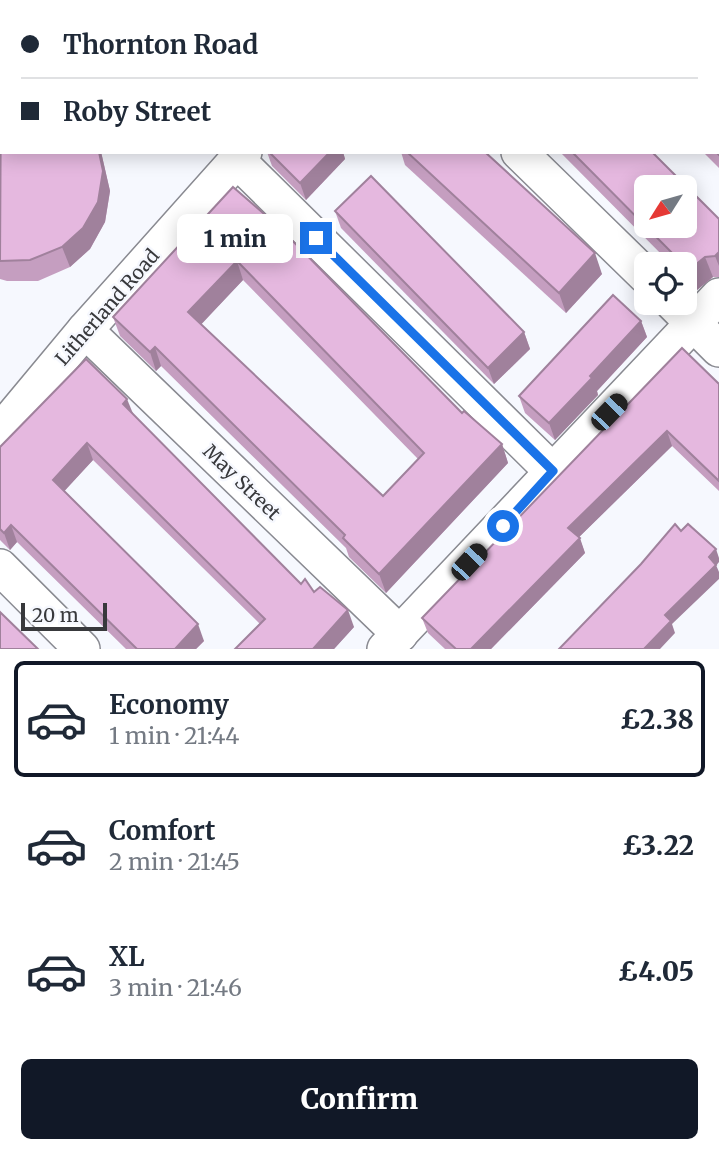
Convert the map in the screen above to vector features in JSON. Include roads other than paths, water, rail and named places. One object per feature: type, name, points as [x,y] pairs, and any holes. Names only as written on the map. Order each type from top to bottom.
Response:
[{"type":"street","points":[[521,154],[634,264]]},
{"type":"street","points":[[240,156],[553,471]]},
{"type":"street","name":"Litherland Road","points":[[0,432],[85,330],[240,156]]},
{"type":"street","points":[[697,306],[719,296]]},
{"type":"street","points":[[392,642],[553,471],[681,315]]},
{"type":"street","points":[[685,315],[719,349]]},
{"type":"street","name":"May Street","points":[[85,330],[392,642]]},
{"type":"street","points":[[0,567],[82,649]]}]
